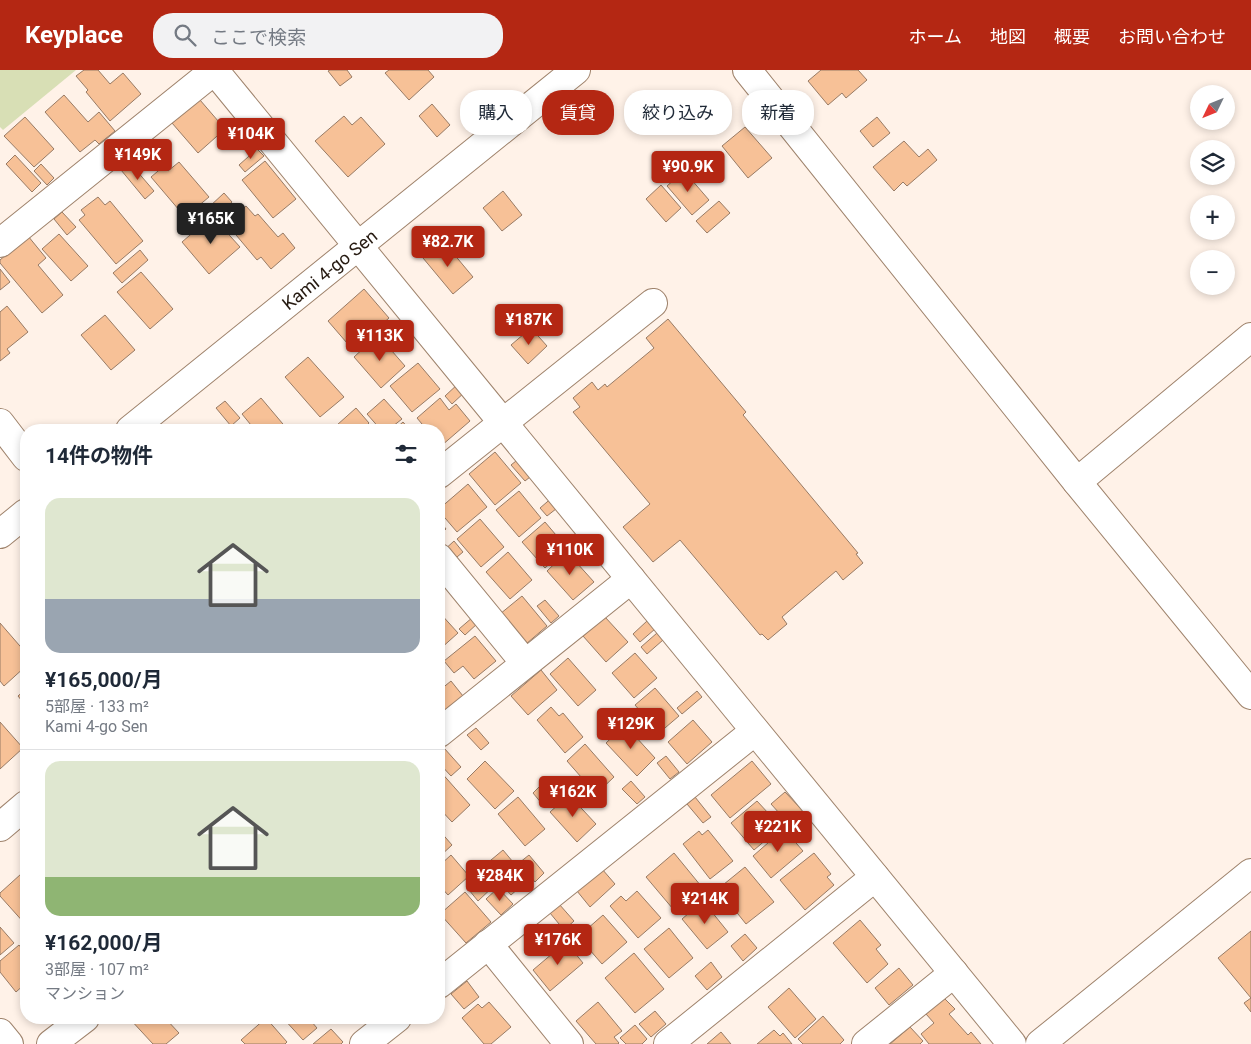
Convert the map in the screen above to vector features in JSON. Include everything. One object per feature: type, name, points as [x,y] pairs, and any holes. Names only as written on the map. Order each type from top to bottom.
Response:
[{"type":"street","points":[[0,243],[214,70],[1012,1044]]},
{"type":"street","name":"Kami 4-go Sen","points":[[137,424],[576,70]]},
{"type":"street","points":[[747,70],[1077,482],[1251,695]]},
{"type":"street","points":[[445,469],[653,303]]},
{"type":"street","points":[[1077,482],[1251,337]]},
{"type":"street","points":[[0,423],[20,449]]},
{"type":"street","points":[[0,534],[20,518]]},
{"type":"street","points":[[445,565],[525,663]]},
{"type":"street","points":[[445,728],[631,579]]},
{"type":"street","points":[[445,972],[488,944],[755,731]]},
{"type":"street","points":[[0,827],[20,810]]},
{"type":"street","points":[[1040,1044],[1251,873]]},
{"type":"street","points":[[668,1044],[875,877]]},
{"type":"street","points":[[488,944],[569,1044]]},
{"type":"street","points":[[866,1044],[954,973]]},
{"type":"street","points":[[51,1044],[77,1024]]},
{"type":"street","points":[[364,1044],[389,1024]]},
{"type":"street","points":[[0,1033],[9,1044]]},
{"type":"green space","points":[[0,70],[76,70],[3,130],[0,127]]},
{"type":"building","points":[[84,70],[98,70],[110,84],[123,73],[141,94],[110,121],[86,92],[88,90],[76,76]]},
{"type":"building","points":[[347,70],[352,77],[340,86],[328,71]]},
{"type":"building","points":[[389,70],[428,70],[434,77],[409,100],[385,73]]},
{"type":"building","points":[[821,70],[858,70],[867,80],[846,98],[842,93],[828,105],[808,81]]},
{"type":"building","points":[[64,95],[88,122],[99,112],[115,131],[99,144],[95,140],[80,152],[45,112]]},
{"type":"building","points":[[200,100],[225,129],[198,153],[172,123]]},
{"type":"building","points":[[432,104],[450,125],[437,137],[419,116]]},
{"type":"building","points":[[344,116],[352,125],[361,117],[385,144],[348,177],[315,141]]},
{"type":"building","points":[[25,117],[54,149],[34,167],[4,136]]},
{"type":"building","points":[[877,117],[890,133],[873,147],[860,131]]},
{"type":"building","points":[[742,129],[742,135],[752,135],[772,158],[748,178],[722,146]]},
{"type":"building","points":[[904,141],[919,157],[928,149],[937,160],[907,186],[903,182],[894,191],[873,167]]},
{"type":"building","points":[[257,149],[264,156],[245,172],[239,165]]},
{"type":"building","points":[[15,155],[41,183],[32,192],[6,164]]},
{"type":"building","points":[[265,161],[296,199],[273,218],[242,180]]},
{"type":"building","points":[[179,162],[209,197],[185,217],[151,177],[164,166],[168,171]]},
{"type":"building","points":[[130,163],[154,191],[145,199],[121,170]]},
{"type":"building","points":[[41,164],[54,178],[47,185],[34,171]]},
{"type":"building","points":[[684,171],[709,200],[692,215],[667,186]]},
{"type":"building","points":[[661,185],[681,208],[666,222],[646,199]]},
{"type":"building","points":[[503,191],[522,215],[502,231],[483,208]]},
{"type":"building","points":[[224,193],[232,202],[217,216],[209,207]]},
{"type":"building","points":[[98,197],[105,205],[110,201],[143,241],[116,264],[79,220],[85,215],[81,210]]},
{"type":"building","points":[[719,201],[730,213],[707,233],[696,221]]},
{"type":"building","points":[[246,206],[255,216],[258,214],[278,237],[283,233],[295,248],[271,269],[261,257],[257,260],[226,223]]},
{"type":"building","points":[[62,212],[76,227],[67,235],[54,219]]},
{"type":"building","points":[[212,216],[240,247],[209,274],[182,242]]},
{"type":"building","points":[[59,234],[88,266],[71,281],[42,249]]},
{"type":"building","points":[[28,236],[46,258],[38,265],[63,295],[42,313],[0,263],[0,260]]},
{"type":"building","points":[[443,241],[473,277],[453,294],[423,258]]},
{"type":"building","points":[[140,250],[148,260],[122,283],[113,273]]},
{"type":"building","points":[[0,269],[10,282],[0,290]]},
{"type":"building","points":[[141,272],[173,309],[150,329],[117,292]]},
{"type":"building","points":[[364,289],[389,318],[353,350],[328,321]]},
{"type":"building","points":[[7,306],[28,332],[7,349],[10,353],[0,361],[0,312]]},
{"type":"building","points":[[105,315],[135,350],[111,370],[81,335]]},
{"type":"building","points":[[668,319],[746,412],[743,415],[858,553],[856,554],[863,563],[843,580],[836,571],[782,617],[787,624],[768,640],[762,634],[760,635],[680,540],[653,562],[623,527],[650,504],[573,412],[580,407],[573,398],[592,382],[598,390],[605,384],[607,387],[654,348],[646,338]]},
{"type":"building","points":[[531,328],[547,346],[528,364],[511,345]]},
{"type":"building","points":[[378,335],[405,366],[381,388],[354,357]]},
{"type":"building","points":[[308,357],[344,397],[320,417],[285,377]]},
{"type":"building","points":[[418,363],[440,389],[412,412],[390,386]]},
{"type":"building","points":[[459,383],[467,390],[452,404],[445,396]]},
{"type":"building","points":[[261,398],[283,424],[250,424],[242,414]]},
{"type":"building","points":[[440,398],[449,410],[456,404],[470,421],[445,443],[445,424],[422,424],[417,418]]},
{"type":"building","points":[[384,399],[402,419],[396,424],[376,424],[367,414]]},
{"type":"building","points":[[225,401],[240,418],[233,424],[229,424],[216,408]]},
{"type":"building","points":[[356,408],[369,423],[368,424],[338,424]]},
{"type":"building","points":[[495,452],[521,483],[495,505],[469,474]]},
{"type":"building","points":[[521,457],[535,473],[525,481],[511,465]]},
{"type":"building","points":[[468,484],[487,507],[457,532],[445,518],[445,504]]},
{"type":"building","points":[[519,491],[541,518],[519,537],[496,510]]},
{"type":"building","points":[[554,496],[561,505],[547,516],[540,508]]},
{"type":"building","points":[[480,519],[504,547],[481,567],[457,539]]},
{"type":"building","points":[[545,522],[567,548],[545,568],[522,542]]},
{"type":"building","points":[[585,538],[592,546],[578,558],[571,550]]},
{"type":"building","points":[[454,541],[463,552],[451,562],[445,555],[445,549]]},
{"type":"building","points":[[508,552],[532,580],[510,599],[486,572]]},
{"type":"building","points":[[567,552],[594,582],[573,600],[547,571]]},
{"type":"building","points":[[522,596],[547,626],[526,644],[500,614]]},
{"type":"building","points":[[545,600],[559,616],[551,623],[537,606]]},
{"type":"building","points":[[473,617],[478,623],[465,635],[459,629]]},
{"type":"building","points":[[605,617],[628,642],[606,662],[583,636]]},
{"type":"building","points":[[445,619],[458,633],[445,645]]},
{"type":"building","points":[[647,621],[655,629],[640,642],[633,634]]},
{"type":"building","points":[[0,623],[20,646],[20,671],[4,686],[0,681]]},
{"type":"building","points":[[657,633],[663,640],[647,654],[641,647]]},
{"type":"building","points":[[475,636],[496,661],[474,679],[463,666],[454,673],[445,660]]},
{"type":"building","points":[[635,653],[657,678],[634,698],[612,673]]},
{"type":"building","points":[[568,658],[596,690],[578,706],[550,674]]},
{"type":"building","points":[[541,670],[557,690],[528,715],[511,696]]},
{"type":"building","points":[[451,681],[463,696],[445,712],[445,686]]},
{"type":"building","points":[[655,688],[679,716],[659,733],[635,705]]},
{"type":"building","points":[[697,691],[702,697],[682,714],[677,708]]},
{"type":"building","points":[[551,707],[559,716],[563,713],[583,737],[565,753],[537,720]]},
{"type":"building","points":[[693,720],[712,742],[687,764],[668,742]]},
{"type":"building","points":[[0,722],[20,745],[20,751],[0,769]]},
{"type":"building","points":[[625,725],[655,758],[637,776],[606,743]]},
{"type":"building","points":[[476,728],[489,743],[481,750],[467,735]]},
{"type":"building","points":[[585,744],[614,777],[596,794],[567,761]]},
{"type":"building","points":[[445,749],[461,767],[451,776],[445,770]]},
{"type":"building","points":[[666,756],[679,772],[670,779],[657,763]]},
{"type":"building","points":[[485,761],[514,791],[495,809],[467,779]]},
{"type":"building","points":[[752,761],[771,784],[730,818],[711,795]]},
{"type":"building","points":[[445,777],[470,805],[452,822],[445,814]]},
{"type":"building","points":[[631,781],[645,797],[637,804],[622,789]]},
{"type":"building","points":[[541,785],[552,798],[543,805],[533,793]]},
{"type":"building","points":[[785,792],[803,811],[789,824],[771,804]]},
{"type":"building","points":[[569,795],[596,824],[577,842],[550,812]]},
{"type":"building","points":[[518,797],[545,829],[525,846],[498,814]]},
{"type":"building","points":[[695,797],[711,817],[703,823],[687,804]]},
{"type":"building","points":[[757,801],[781,827],[754,850],[731,823]]},
{"type":"building","points":[[784,829],[803,851],[771,878],[753,856]]},
{"type":"building","points":[[708,830],[733,861],[710,879],[683,844],[699,831],[702,835]]},
{"type":"building","points":[[445,837],[452,845],[445,851]]},
{"type":"building","points":[[503,850],[528,880],[511,895],[485,865]]},
{"type":"building","points":[[674,853],[701,886],[673,909],[646,877]]},
{"type":"building","points":[[814,853],[831,874],[827,877],[834,885],[805,910],[780,880]]},
{"type":"building","points":[[451,855],[469,876],[448,895],[445,892],[445,860]]},
{"type":"building","points":[[529,855],[544,873],[535,882],[519,863]]},
{"type":"building","points":[[745,867],[774,902],[746,924],[718,889]]},
{"type":"building","points":[[602,869],[615,884],[590,907],[577,891]]},
{"type":"building","points":[[488,873],[497,883],[478,901],[469,890]]},
{"type":"building","points":[[20,875],[20,918],[0,896],[0,893]]},
{"type":"building","points":[[498,888],[513,904],[501,915],[486,899]]},
{"type":"building","points":[[637,891],[661,918],[638,938],[610,906],[621,896],[626,901]]},
{"type":"building","points":[[465,892],[491,922],[466,943],[445,920],[445,910]]},
{"type":"building","points":[[703,901],[728,932],[707,949],[682,919]]},
{"type":"building","points":[[559,904],[574,921],[564,930],[550,913]]},
{"type":"building","points":[[603,915],[627,942],[602,964],[582,941],[591,933],[587,929]]},
{"type":"building","points":[[860,920],[881,945],[876,949],[888,964],[867,983],[833,943]]},
{"type":"building","points":[[0,927],[14,943],[0,955]]},
{"type":"building","points":[[669,928],[693,958],[669,978],[644,949]]},
{"type":"building","points":[[1251,931],[1251,998],[1218,958]]},
{"type":"building","points":[[745,934],[757,948],[743,961],[731,946]]},
{"type":"building","points":[[566,942],[583,963],[550,991],[533,970]]},
{"type":"building","points":[[19,945],[20,988],[16,992],[0,972],[0,961]]},
{"type":"building","points":[[634,953],[664,989],[635,1013],[605,978]]},
{"type":"building","points":[[711,962],[722,977],[707,990],[695,976]]},
{"type":"building","points":[[899,968],[913,985],[889,1005],[875,988]]},
{"type":"building","points":[[467,981],[479,997],[464,1009],[451,994]]},
{"type":"building","points":[[789,988],[816,1019],[795,1038],[768,1007]]},
{"type":"building","points":[[944,998],[955,1009],[949,1014],[968,1035],[971,1032],[981,1044],[929,1044],[921,1034],[934,1023],[926,1014]]},
{"type":"building","points":[[1251,998],[1251,1012],[1244,1003]]},
{"type":"building","points":[[489,1002],[511,1027],[491,1044],[484,1044],[462,1018],[478,1004],[482,1008]]},
{"type":"building","points":[[598,1002],[622,1031],[614,1037],[618,1044],[596,1044],[576,1021]]},
{"type":"building","points":[[655,1011],[666,1024],[651,1037],[639,1024]]},
{"type":"building","points":[[823,1016],[844,1040],[840,1044],[803,1044],[798,1039]]},
{"type":"building","points":[[135,1024],[171,1024],[179,1033],[166,1044],[153,1044]]},
{"type":"building","points":[[259,1024],[271,1024],[287,1042],[285,1044],[245,1044],[241,1040]]},
{"type":"building","points":[[288,1024],[314,1024],[317,1028],[303,1040]]},
{"type":"building","points":[[635,1025],[647,1039],[642,1044],[626,1044],[620,1038]]},
{"type":"building","points":[[910,1027],[923,1041],[920,1044],[890,1044]]},
{"type":"building","points":[[331,1029],[343,1042],[341,1044],[313,1044]]},
{"type":"building","points":[[774,1030],[780,1036],[783,1033],[792,1044],[757,1044]]},
{"type":"building","points":[[721,1032],[731,1044],[707,1044]]}]
